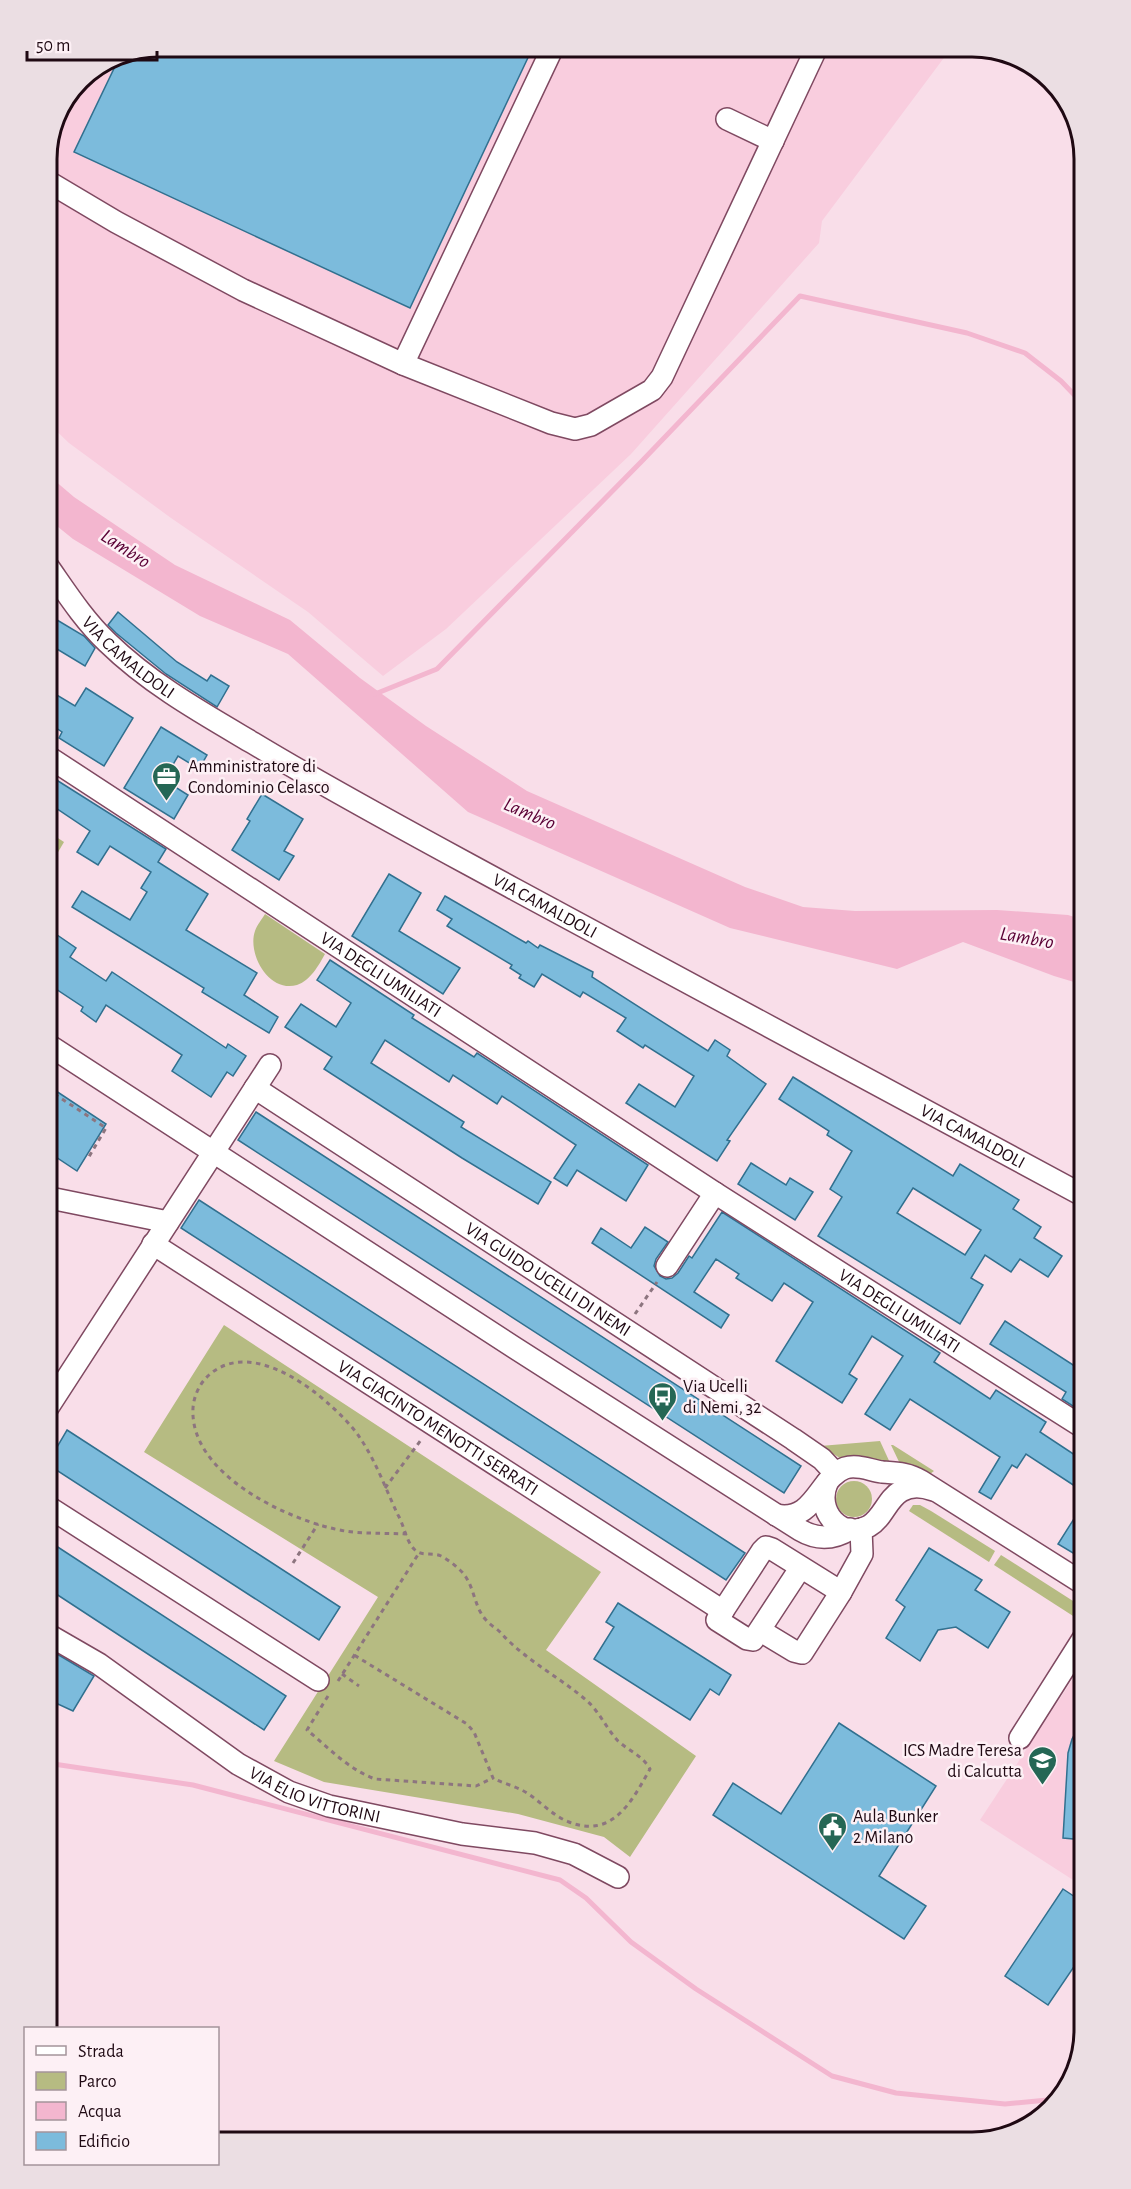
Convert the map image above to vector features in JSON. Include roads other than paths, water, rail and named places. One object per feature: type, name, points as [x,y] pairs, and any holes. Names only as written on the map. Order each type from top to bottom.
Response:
[{"type":"street","points":[[403,364],[548,57]]},
{"type":"street","points":[[57,187],[116,222],[243,290],[403,364],[551,423],[575,429],[591,425],[652,390],[662,377],[812,57]]},
{"type":"street","points":[[727,119],[773,141]]},
{"type":"street","name":"VIA CAMALDOLI","points":[[57,579],[81,614],[107,642],[147,676],[189,705],[421,840],[1074,1191]]},
{"type":"street","name":"VIA DEGLI UMILIATI","points":[[57,763],[716,1192],[1074,1422]]},
{"type":"street","points":[[57,1050],[800,1530],[813,1536],[839,1536],[876,1521],[902,1490],[921,1486],[939,1492]]},
{"type":"street","points":[[57,1392],[270,1065]]},
{"type":"street","name":"VIA GUIDO UCELLI DI NEMI","points":[[255,1088],[793,1438],[822,1459],[832,1478]]},
{"type":"street","points":[[668,1266],[716,1192]]},
{"type":"street","points":[[57,1199],[168,1222]]},
{"type":"street","name":"VIA GIACINTO MENOTTI SERRATI","points":[[153,1245],[723,1611]]},
{"type":"street","points":[[776,1515],[790,1515],[804,1509],[844,1468],[854,1467],[906,1474],[939,1492],[1074,1578]]},
{"type":"street","points":[[866,1469],[878,1478],[883,1486],[885,1505],[881,1514]]},
{"type":"street","points":[[832,1478],[823,1497],[826,1512],[836,1523],[855,1529]]},
{"type":"street","points":[[57,1513],[318,1680]]},
{"type":"street","points":[[761,1631],[794,1652],[802,1653],[862,1554],[855,1529]]},
{"type":"street","points":[[801,1568],[753,1640],[747,1639],[717,1620],[766,1546],[841,1592]]},
{"type":"street","name":"VIA ELIO VITTORINI","points":[[57,1640],[99,1664],[238,1764],[289,1792],[329,1806],[462,1834],[535,1843],[574,1854],[618,1877]]},
{"type":"street","points":[[1020,1738],[1074,1653]]},
{"type":"water","name":"Lambro","points":[[57,483],[74,497],[175,565],[290,620],[360,678],[426,726],[527,791],[745,887],[803,907],[855,911],[997,910],[1074,917],[1074,982],[963,942],[897,969],[730,928],[468,812],[288,654],[200,616],[73,539],[57,526]]},
{"type":"waterway","points":[[375,694],[437,669],[642,461],[800,296],[967,333],[1025,353],[1061,381],[1074,395]]},
{"type":"waterway","points":[[57,1765],[193,1785],[560,1880],[586,1898],[631,1942],[696,1989],[832,2076],[896,2093],[1005,2104],[1046,2100]]},
{"type":"place","name":"Amministratore di Condominio Celasco","points":[[167,802]]},
{"type":"place","name":"Via Ucelli di Nemi, 32","points":[[662,1422]]},
{"type":"place","name":"ICS Madre Teresa di Calcutta","points":[[1043,1786]]},
{"type":"place","name":"Aula Bunker 2 Milano","points":[[832,1852]]}]
